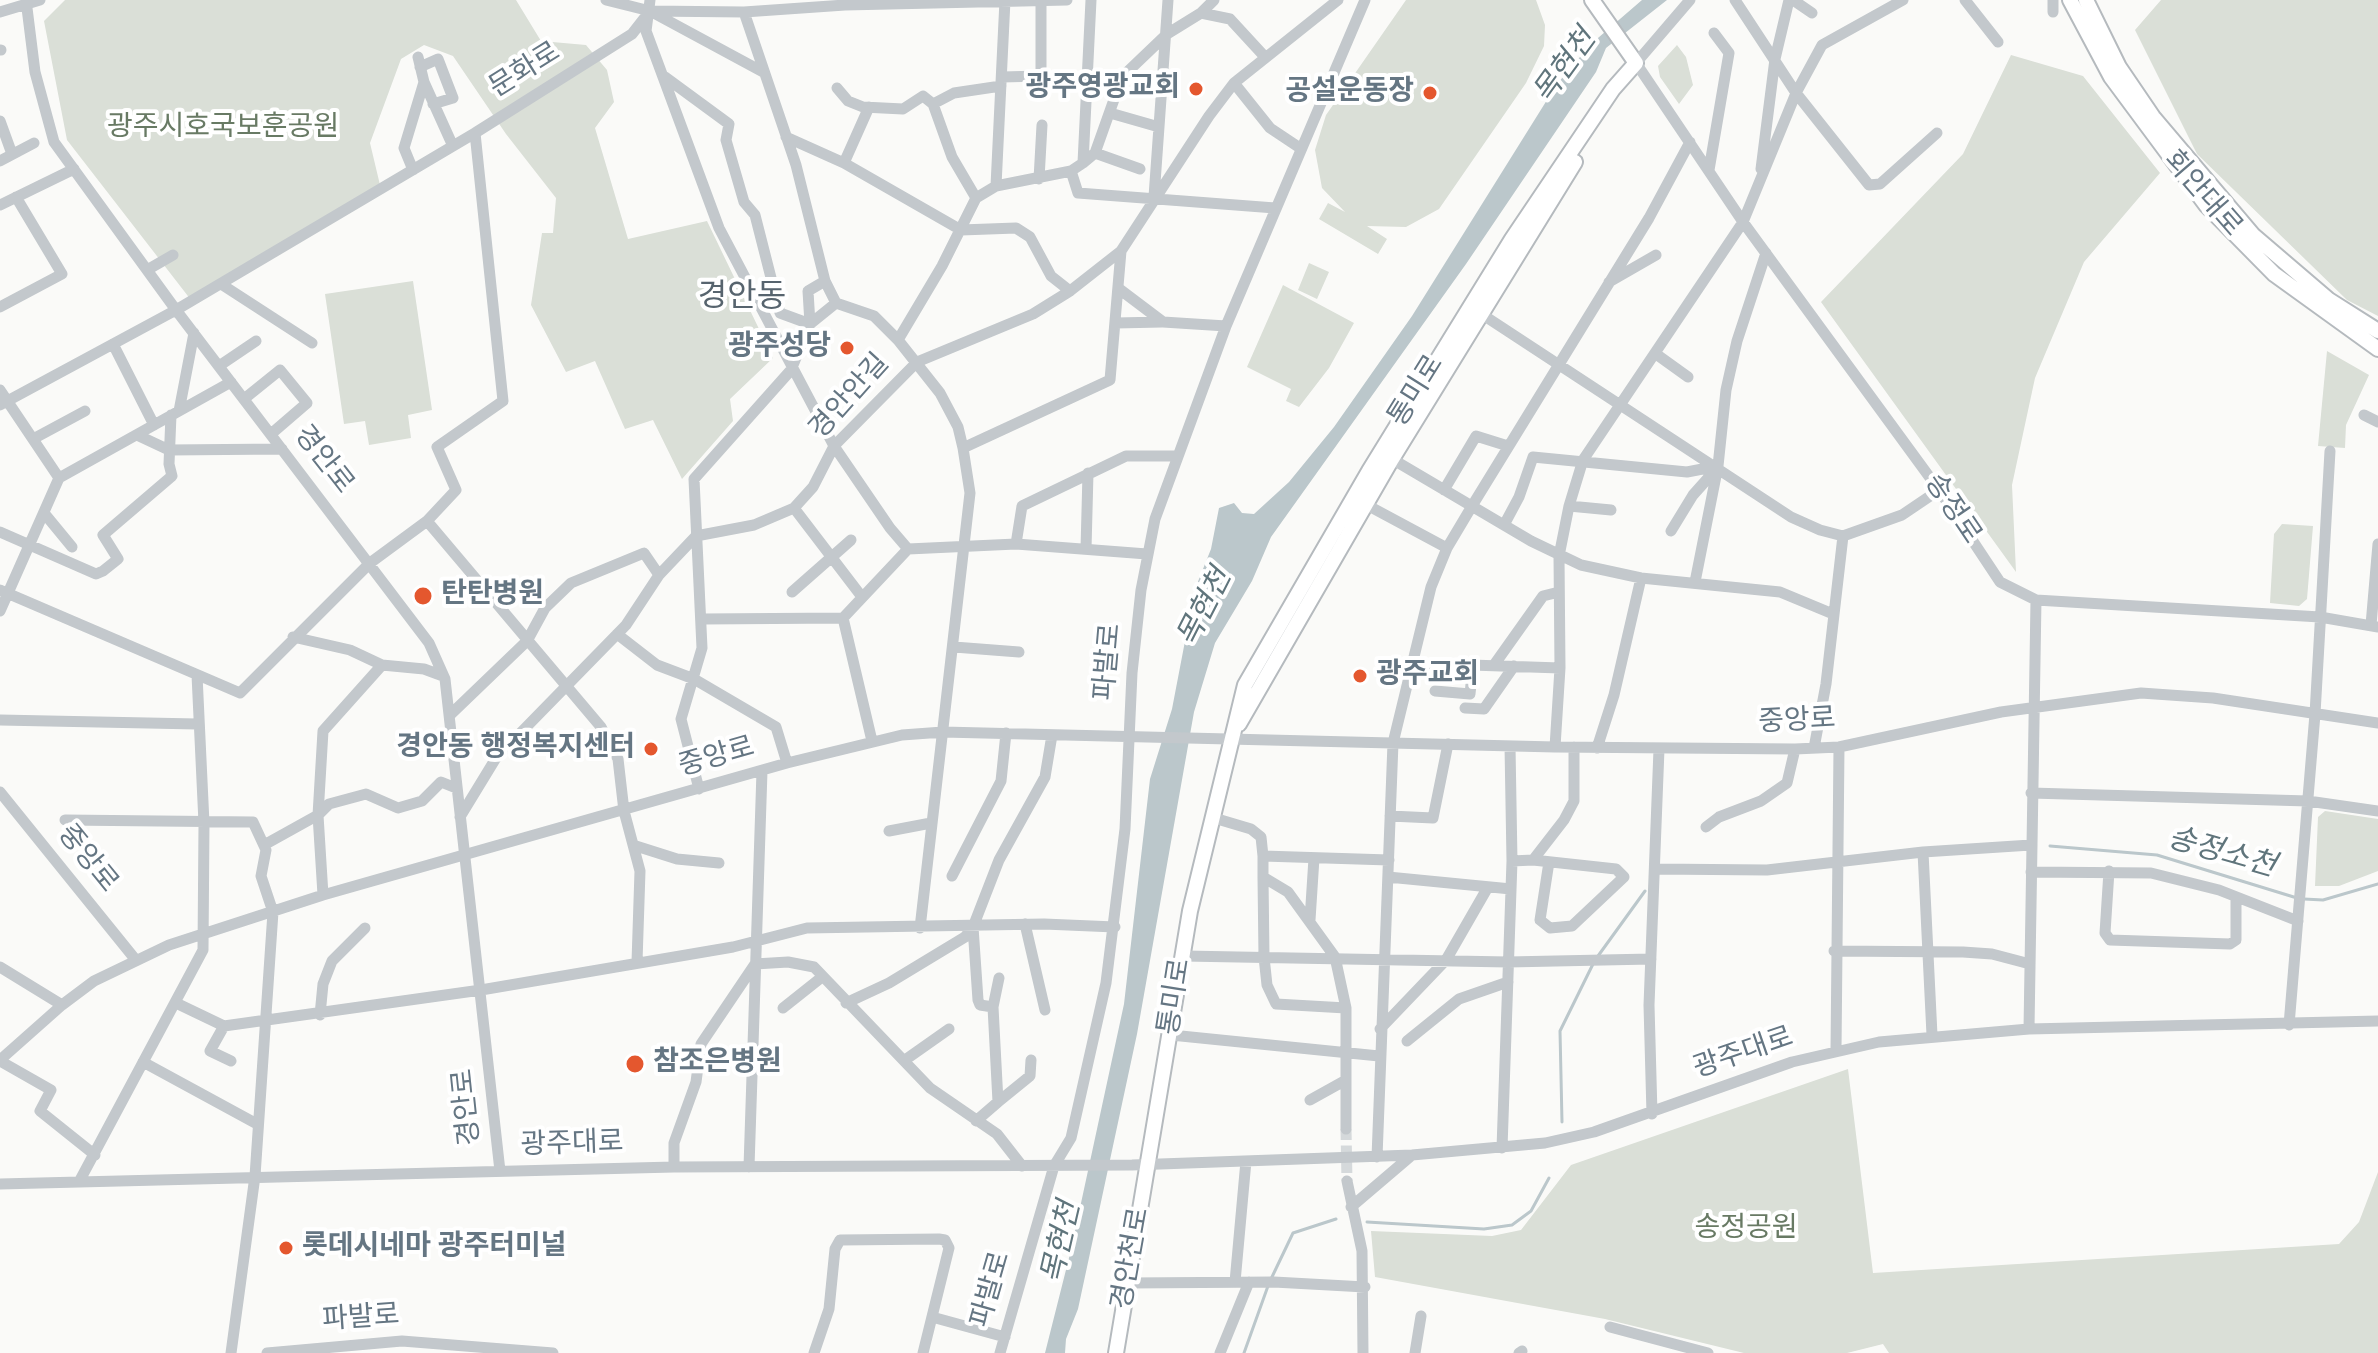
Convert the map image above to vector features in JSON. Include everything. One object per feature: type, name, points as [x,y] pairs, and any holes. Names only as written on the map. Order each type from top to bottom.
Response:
[{"type":"main road","points":[[1592,0],[1634,59]]},
{"type":"main road","name":"회안대로","points":[[2070,0],[2111,77],[2206,205],[2274,274],[2378,349]]},
{"type":"main road","name":"회안대로","points":[[2086,0],[2119,67],[2153,117],[2253,235],[2329,300],[2378,331]]},
{"type":"main road","name":"통미로","points":[[1230,738],[1256,698],[1365,504],[1634,59]]},
{"type":"main road","name":"통미로","points":[[1149,1164],[1199,868],[1245,685],[1369,471],[1512,239],[1634,59]]},
{"type":"main road","name":"경안천로","points":[[1116,1353],[1149,1164]]},
{"type":"street","points":[[0,12],[40,0]]},
{"type":"street","points":[[606,0],[744,12],[888,2],[1067,0]]},
{"type":"street","points":[[1083,163],[1091,0]]},
{"type":"street","points":[[1154,201],[1168,0]]},
{"type":"street","points":[[898,340],[976,198],[996,186],[1071,171],[1083,163],[1095,153],[1122,77],[1167,34],[1201,13],[1214,0]]},
{"type":"street","name":"경안안길","points":[[696,536],[754,525],[794,508],[813,487],[834,446],[917,362],[1033,314],[1070,291],[1121,251],[1234,83],[1338,0]]},
{"type":"street","name":"파발로","points":[[1000,1353],[1071,1138],[1115,927],[1147,554],[1175,456],[1226,326],[1365,0]]},
{"type":"street","name":"통미로","points":[[1634,59],[1690,0]]},
{"type":"street","points":[[1735,0],[1796,93],[1869,185],[1880,184],[1937,133]]},
{"type":"street","points":[[1759,188],[1775,59],[1791,0],[1812,13]]},
{"type":"street","points":[[1555,747],[1560,668],[1559,556],[1569,506],[1583,460],[1621,408],[1743,222],[1796,93],[1822,45],[1903,0]]},
{"type":"street","points":[[1965,0],[1998,42]]},
{"type":"street","points":[[933,104],[954,93],[1041,76],[1041,1]]},
{"type":"street","points":[[996,186],[1005,2]]},
{"type":"street","name":"경안로","points":[[26,3],[35,72],[54,142],[176,310],[429,643],[443,676],[450,715],[463,858],[500,1171]]},
{"type":"street","points":[[650,5],[763,72]]},
{"type":"street","points":[[650,5],[646,31],[719,228],[791,370],[834,446],[908,549]]},
{"type":"street","name":"문화로","points":[[4,403],[176,310],[475,133],[632,34],[650,5]]},
{"type":"street","points":[[744,12],[786,137],[825,281],[836,303],[874,316],[898,340],[940,393],[958,427],[963,448],[970,493],[920,928]]},
{"type":"street","points":[[1201,13],[1230,19],[1265,57]]},
{"type":"street","points":[[1709,170],[1729,53],[1714,33]]},
{"type":"street","points":[[433,104],[453,98],[438,59],[419,62],[424,82],[433,104],[452,144]]},
{"type":"street","name":"송정로","points":[[1634,59],[1743,222],[1939,490],[2000,582],[2036,600]]},
{"type":"street","points":[[665,77],[729,124],[726,140],[744,202],[755,215],[780,313],[810,324]]},
{"type":"street","points":[[413,170],[404,148],[424,82]]},
{"type":"street","points":[[1234,83],[1270,128],[1300,148]]},
{"type":"street","points":[[837,88],[848,101],[869,107],[903,109],[923,96],[933,104],[952,157],[976,198]]},
{"type":"street","points":[[844,163],[869,107]]},
{"type":"street","points":[[1110,113],[1159,127]]},
{"type":"street","points":[[0,121],[12,154]]},
{"type":"street","points":[[1039,179],[1042,125]]},
{"type":"street","points":[[4,592],[240,693],[370,563],[427,521],[456,490],[437,447],[503,401],[475,133]]},
{"type":"street","points":[[786,137],[844,163],[961,230],[1016,228],[1030,237],[1051,276],[1070,291]]},
{"type":"street","points":[[1377,1157],[1393,743],[1431,587],[1447,548],[1609,283],[1690,142]]},
{"type":"street","points":[[0,161],[34,143]]},
{"type":"street","points":[[1095,153],[1140,169]]},
{"type":"street","points":[[0,205],[74,169]]},
{"type":"street","points":[[1071,171],[1078,193],[1275,208]]},
{"type":"street","points":[[0,307],[62,274],[16,197]]},
{"type":"street","points":[[963,448],[1110,380],[1121,251]]},
{"type":"street","points":[[1695,582],[1718,466],[1734,353],[1766,253]]},
{"type":"street","points":[[147,270],[173,255]]},
{"type":"street","points":[[1609,283],[1656,255]]},
{"type":"street","points":[[699,789],[681,719],[702,648],[694,479],[791,370],[810,324],[808,291],[825,281]]},
{"type":"street","points":[[221,284],[312,343]]},
{"type":"street","points":[[1118,288],[1163,322]]},
{"type":"street","points":[[810,324],[836,303]]},
{"type":"street","points":[[1480,313],[1621,408],[1718,466],[1791,517],[1843,536],[1902,515],[1939,490]]},
{"type":"street","points":[[1116,323],[1226,326]]},
{"type":"street","points":[[0,532],[96,574],[118,559],[103,535],[172,476],[169,450],[194,333]]},
{"type":"street","points":[[219,366],[256,341]]},
{"type":"street","points":[[113,344],[154,425]]},
{"type":"street","points":[[1656,354],[1688,377]]},
{"type":"street","points":[[244,399],[280,370],[307,403],[271,434]]},
{"type":"street","points":[[0,611],[4,592],[59,478],[231,382]]},
{"type":"street","points":[[0,390],[4,403],[59,478]]},
{"type":"street","points":[[33,439],[85,411]]},
{"type":"street","points":[[2364,415],[2378,422]]},
{"type":"street","points":[[137,435],[169,450],[282,449]]},
{"type":"street","points":[[1444,490],[1476,436],[1508,446]]},
{"type":"street","points":[[2289,1025],[2315,714],[2330,451]]},
{"type":"street","points":[[1016,544],[1022,506],[1126,456],[1175,456]]},
{"type":"street","points":[[1504,525],[1519,497],[1533,457],[1555,462],[1583,460],[1687,472],[1718,466]]},
{"type":"street","points":[[1392,459],[1559,556],[1581,565],[1641,578],[1780,592],[1833,614]]},
{"type":"street","points":[[1671,531],[1693,495],[1718,466]]},
{"type":"street","points":[[1086,549],[1088,473]]},
{"type":"street","points":[[1365,504],[1447,548]]},
{"type":"street","points":[[1569,506],[1611,510]]},
{"type":"street","points":[[794,508],[862,597]]},
{"type":"street","points":[[44,513],[72,547]]},
{"type":"street","points":[[427,521],[601,727],[618,759],[624,811],[636,846],[640,871],[637,962]]},
{"type":"street","points":[[460,817],[496,758],[617,634],[659,575],[696,536]]},
{"type":"street","points":[[1814,748],[1826,684],[1843,536]]},
{"type":"street","points":[[792,592],[828,556],[851,540]]},
{"type":"street","points":[[703,619],[843,618],[908,549],[1016,544],[1147,554]]},
{"type":"street","points":[[2029,1029],[2036,600],[2320,617],[2375,626],[2378,544]]},
{"type":"street","points":[[450,715],[527,641],[545,608],[571,583],[644,553],[659,575]]},
{"type":"street","points":[[1597,748],[1614,695],[1641,578]]},
{"type":"street","points":[[1494,665],[1543,596],[1559,592]]},
{"type":"street","points":[[843,618],[872,741]]},
{"type":"street","points":[[617,634],[657,665],[694,679],[776,727],[787,763]]},
{"type":"street","points":[[293,637],[350,650],[382,665],[424,669],[443,676]]},
{"type":"street","points":[[954,647],[1019,652]]},
{"type":"street","points":[[1412,663],[1560,668]]},
{"type":"street","points":[[323,895],[318,815],[323,731],[382,665]]},
{"type":"street","points":[[1435,691],[1470,694],[1473,665]]},
{"type":"street","points":[[1465,708],[1484,709],[1514,666]]},
{"type":"street","points":[[80,1180],[203,950],[204,823],[197,675]]},
{"type":"street","name":"중앙로","points":[[0,1060],[94,981],[135,959],[202,934],[323,895],[872,741],[943,732],[1597,748],[1795,749],[1839,747],[2033,707],[2122,694],[2159,693],[2378,723]]},
{"type":"street","points":[[0,720],[197,724]]},
{"type":"street","points":[[952,876],[1001,781],[1006,733]]},
{"type":"street","points":[[846,1003],[889,983],[965,937],[973,927],[999,860],[1045,777],[1052,735]]},
{"type":"street","points":[[1390,816],[1433,818],[1448,744]]},
{"type":"street","points":[[1502,1148],[1512,861],[1510,746]]},
{"type":"street","points":[[1533,860],[1564,820],[1574,801],[1574,747]]},
{"type":"street","points":[[1836,1050],[1834,951],[1839,747]]},
{"type":"street","points":[[1652,1114],[1651,959],[1659,749]]},
{"type":"street","points":[[1706,827],[1719,817],[1761,801],[1787,783],[1795,749]]},
{"type":"street","points":[[749,1167],[762,771]]},
{"type":"street","points":[[231,1353],[255,1176],[273,912],[261,876],[266,850],[264,845],[318,815],[329,804],[366,794],[398,808],[422,801],[441,782],[456,788]]},
{"type":"street","name":"중앙로","points":[[0,792],[135,959]]},
{"type":"street","points":[[2031,793],[2308,801],[2378,811]]},
{"type":"street","points":[[1214,818],[1251,829],[1261,837],[1264,957],[1267,985],[1276,1004],[1346,1008]]},
{"type":"street","name":"중앙로","points":[[65,820],[253,822],[264,845]]},
{"type":"street","points":[[889,831],[931,823]]},
{"type":"street","points":[[1656,869],[1767,870],[1923,852],[2031,845]]},
{"type":"street","points":[[636,846],[677,859],[719,863]]},
{"type":"street","points":[[1923,852],[1932,1035]]},
{"type":"street","points":[[1263,856],[1389,860]]},
{"type":"street","points":[[1310,920],[1314,858]]},
{"type":"street","points":[[1512,861],[1533,860],[1616,869],[1624,877],[1572,926],[1550,928],[1540,920],[1549,862]]},
{"type":"street","points":[[2031,872],[2109,871],[2175,878],[2298,921]]},
{"type":"street","points":[[2109,871],[2105,933],[2110,940],[2230,944],[2236,940],[2236,897]]},
{"type":"street","points":[[1263,877],[1288,892],[1335,957],[1346,1008],[1346,1129]]},
{"type":"street","points":[[1388,877],[1511,889]]},
{"type":"street","points":[[1380,1029],[1446,960],[1488,887]]},
{"type":"street","points":[[1025,924],[1045,1010]]},
{"type":"street","points":[[176,1003],[224,1026],[265,1023],[481,990],[755,941],[807,928],[1025,924],[1115,927]]},
{"type":"street","points":[[973,927],[978,1000],[980,1005],[993,1007]]},
{"type":"street","points":[[320,1015],[323,984],[332,961],[365,928]]},
{"type":"street","points":[[1834,951],[1992,954],[2030,964]]},
{"type":"street","points":[[1184,956],[1508,962],[1651,959]]},
{"type":"street","points":[[755,964],[809,964],[930,1088],[997,1134],[1022,1166]]},
{"type":"street","points":[[674,1167],[674,1143],[696,1082],[701,1044],[755,964]]},
{"type":"street","points":[[0,967],[62,1005]]},
{"type":"street","points":[[783,1008],[822,977]]},
{"type":"street","points":[[998,1102],[993,1007],[999,978]]},
{"type":"street","points":[[1407,1041],[1459,999],[1508,982]]},
{"type":"street","name":"광주대로","points":[[0,1184],[674,1167],[1132,1165],[1412,1155],[1502,1148],[1582,1135],[1836,1050],[1932,1035],[2029,1029],[2378,1021]]},
{"type":"street","points":[[224,1026],[210,1051],[231,1061]]},
{"type":"street","points":[[905,1060],[949,1029]]},
{"type":"street","points":[[1171,1035],[1379,1056]]},
{"type":"street","points":[[0,1060],[51,1090],[40,1111],[95,1155]]},
{"type":"street","points":[[976,1121],[1030,1076],[1031,1060]]},
{"type":"street","points":[[143,1062],[257,1124]]},
{"type":"street","points":[[1310,1100],[1346,1080]]},
{"type":"street","points":[[1351,1207],[1412,1155]]},
{"type":"street","points":[[1235,1282],[1246,1161]]},
{"type":"street","points":[[1347,1181],[1362,1251],[1365,1287],[1363,1353]]},
{"type":"street","points":[[820,1352],[829,1309],[835,1249],[845,1239],[945,1240],[949,1248],[923,1353]]},
{"type":"street","points":[[1220,1353],[1249,1282]]},
{"type":"street","points":[[1129,1283],[1274,1282],[1365,1287]]},
{"type":"street","points":[[1415,1353],[1421,1316]]},
{"type":"street","points":[[932,1317],[1005,1337]]},
{"type":"street","points":[[1610,1327],[1708,1353]]},
{"type":"street","name":"파발로","points":[[267,1353],[402,1341],[553,1353]]},
{"type":"green space","name":"광주시호국보훈공원","points":[[65,0],[516,0],[541,41],[586,45],[607,70],[614,102],[595,128],[628,239],[707,221],[773,358],[730,399],[733,421],[682,479],[653,420],[625,429],[595,361],[566,372],[531,305],[542,233],[553,233],[556,198],[506,134],[453,56],[424,45],[401,59],[370,143],[380,185],[191,300],[67,140],[44,21]]},
{"type":"green space","points":[[1406,0],[1536,0],[1545,25],[1544,46],[1526,83],[1439,209],[1406,227],[1367,226],[1387,239],[1378,254],[1319,219],[1328,203],[1345,212],[1322,188],[1315,150],[1326,115]]},
{"type":"green space","points":[[2161,0],[2378,0],[2378,316],[2347,300],[2197,154],[2135,30]]},
{"type":"green space","points":[[1677,45],[1686,57],[1693,85],[1679,104],[1660,77],[1658,66]]},
{"type":"green space","points":[[2011,55],[2083,76],[2160,173],[2084,262],[2035,378],[2012,485],[2016,572],[1821,302],[1963,154]]},
{"type":"green space","points":[[1309,263],[1329,272],[1317,299],[1298,290]]},
{"type":"green space","points":[[413,281],[432,410],[408,415],[411,438],[369,445],[365,421],[344,424],[325,294]]},
{"type":"green space","points":[[1283,285],[1354,323],[1329,368],[1299,407],[1286,401],[1291,389],[1247,367]]},
{"type":"green space","points":[[2327,351],[2369,375],[2346,425],[2345,448],[2318,446]]},
{"type":"green space","points":[[2282,524],[2313,526],[2307,599],[2299,606],[2270,603],[2274,534]]},
{"type":"green space","points":[[2325,811],[2378,819],[2378,871],[2339,886],[2315,886],[2318,817]]},
{"type":"green space","name":"송정공원","points":[[1848,1069],[1873,1273],[2339,1244],[2359,1222],[2378,1172],[2378,1353],[1889,1353],[1883,1344],[1847,1353],[1744,1353],[1605,1319],[1375,1277],[1371,1231],[1492,1236],[1521,1230],[1571,1165]]},
{"type":"water","name":"목현천","points":[[1642,0],[1667,0],[1606,48],[1596,72],[1466,264],[1271,537],[1252,581],[1215,643],[1194,712],[1137,1034],[1078,1309],[1066,1339],[1065,1353],[1045,1353],[1070,1254],[1124,1004],[1150,779],[1172,709],[1195,589],[1211,549],[1219,508],[1234,503],[1242,513],[1254,514],[1289,482],[1334,427],[1412,316],[1557,84],[1591,44]]},
{"type":"waterway","name":"송정소천","points":[[2050,846],[2157,855],[2297,898]]},
{"type":"waterway","name":"송정소천","points":[[2304,899],[2323,900],[2378,884]]},
{"type":"waterway","name":"송정소천","points":[[1598,956],[1645,891]]},
{"type":"waterway","name":"송정소천","points":[[1562,1122],[1560,1031],[1594,962]]},
{"type":"waterway","name":"송정소천","points":[[1367,1222],[1484,1229],[1512,1225],[1531,1211],[1549,1178]]},
{"type":"waterway","name":"송정소천","points":[[1271,1279],[1293,1233],[1336,1219]]},
{"type":"waterway","name":"송정소천","points":[[1244,1353],[1268,1286]]},
{"type":"tunnel","points":[[1346,1129],[1347,1181]]},
{"type":"place","name":"광주영광교회","points":[[1196,89]]},
{"type":"place","name":"공설운동장","points":[[1430,93]]},
{"type":"place","name":"광주성당","points":[[847,348]]},
{"type":"place","name":"탄탄병원","points":[[423,596]]},
{"type":"place","name":"광주교회","points":[[1360,676]]},
{"type":"place","name":"경안동 행정복지센터","points":[[651,749]]},
{"type":"place","name":"참조은병원","points":[[635,1064]]},
{"type":"place","name":"롯데시네마 광주터미널","points":[[286,1248]]},
{"type":"district","name":"경안동","points":[[742,300]]}]
